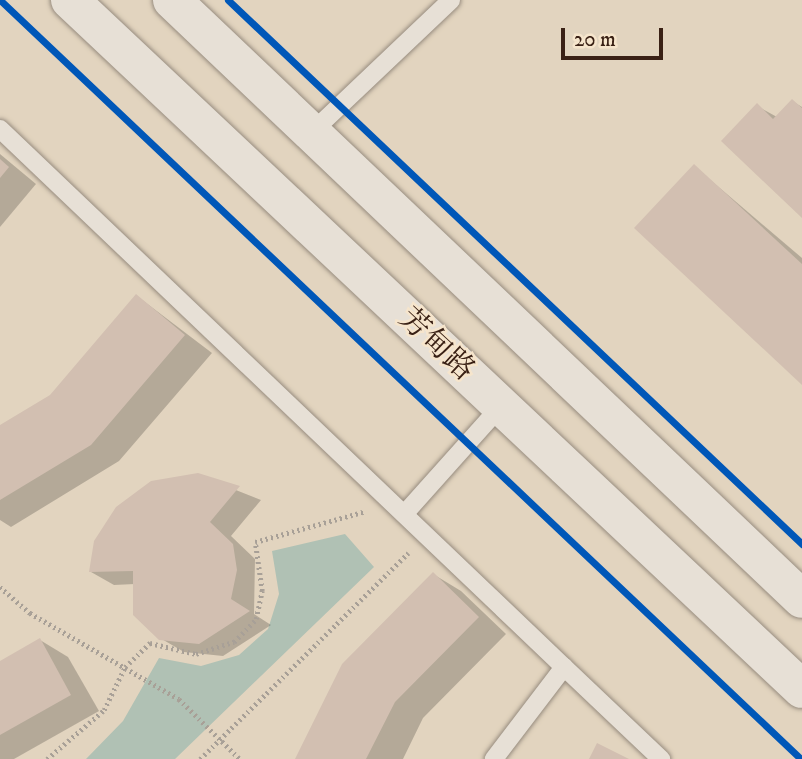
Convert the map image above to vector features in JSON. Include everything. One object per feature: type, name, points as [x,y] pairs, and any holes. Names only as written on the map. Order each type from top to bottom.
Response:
[{"type":"main road","name":"芳甸路","points":[[69,0],[802,689]]},
{"type":"main road","points":[[172,0],[802,599]]},
{"type":"lane","points":[[312,133],[451,0]]},
{"type":"lane","points":[[0,130],[403,507],[661,759]]},
{"type":"lane","points":[[403,507],[501,406]]},
{"type":"lane","points":[[494,759],[564,667]]},
{"type":"path","points":[[47,759],[104,710],[125,667],[150,643],[196,654],[234,642],[256,619],[262,592],[255,542],[403,507]]},
{"type":"path","points":[[200,759],[429,533]]},
{"type":"path","points":[[0,587],[30,613],[179,699],[222,738],[240,759]]},
{"type":"shaded area","points":[[345,534],[374,567],[175,759],[86,759],[123,721],[159,658],[201,666],[239,655],[268,629],[279,594],[272,551]]},
{"type":"building","points":[[792,99],[802,108],[802,218],[721,141],[757,103],[773,119]]},
{"type":"building","points":[[0,159],[9,167],[0,178]]},
{"type":"building","points":[[694,164],[802,264],[802,385],[634,228]]},
{"type":"building","points":[[136,294],[185,335],[91,445],[0,500],[0,425],[50,395]]},
{"type":"building","points":[[198,473],[240,486],[210,522],[233,544],[237,570],[231,599],[250,611],[199,644],[159,640],[133,615],[133,571],[89,572],[94,541],[116,507],[151,481]]},
{"type":"building","points":[[433,572],[479,617],[395,702],[366,759],[295,759],[342,664]]},
{"type":"building","points":[[40,638],[71,695],[0,735],[0,661]]},
{"type":"building","points":[[597,743],[629,759],[589,759]]},
{"type":"cycle path","points":[[0,0],[801,759]]},
{"type":"cycle path","points":[[228,0],[802,544]]}]
